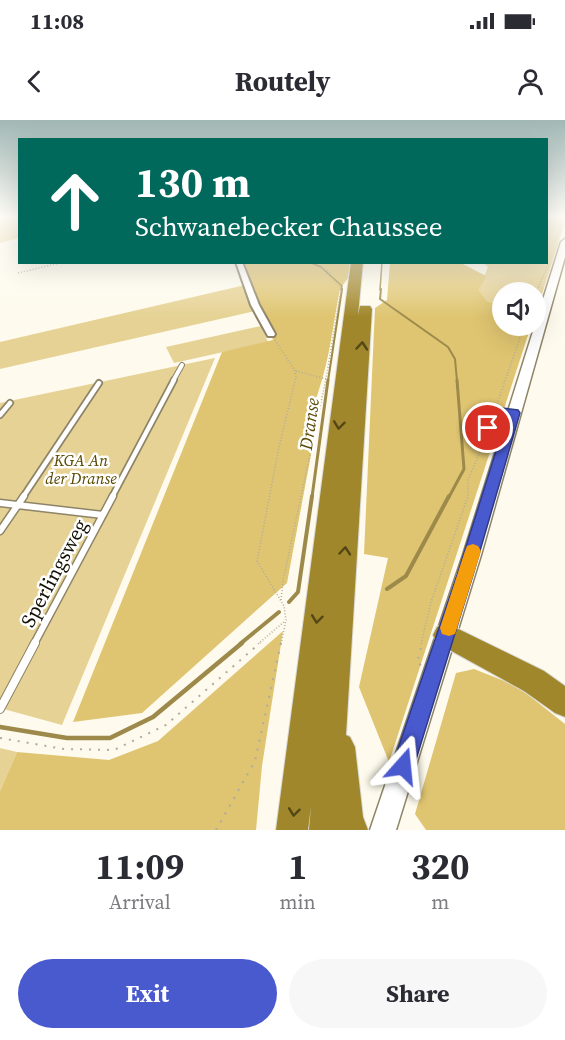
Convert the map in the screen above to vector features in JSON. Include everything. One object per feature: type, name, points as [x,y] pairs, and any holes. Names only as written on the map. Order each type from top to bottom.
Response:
[{"type":"highway","points":[[292,830],[357,264]]},
{"type":"highway","points":[[325,830],[335,672],[368,264]]},
{"type":"highway","points":[[446,635],[534,681],[565,703]]},
{"type":"highway","points":[[335,672],[344,798],[347,819],[352,830]]},
{"type":"main road","points":[[383,830],[472,555],[559,250]]},
{"type":"street","points":[[240,264],[255,305],[271,334]]},
{"type":"lane","name":"Sperlingsweg","points":[[0,709],[182,364]]},
{"type":"lane","points":[[0,531],[99,383]]},
{"type":"lane","points":[[0,415],[10,403]]},
{"type":"lane","points":[[478,443],[502,412],[514,413]]},
{"type":"lane","points":[[0,503],[103,515]]},
{"type":"path","points":[[548,264],[552,259]]},
{"type":"path","points":[[18,273],[56,264]]},
{"type":"path","points":[[281,600],[283,581],[326,379],[341,289],[329,274],[316,264]]},
{"type":"path","points":[[540,282],[548,264]]},
{"type":"path","points":[[216,830],[255,761],[286,620],[281,600],[257,561],[279,447],[296,377],[295,370],[271,334]]},
{"type":"path","points":[[494,411],[520,336]]},
{"type":"path","points":[[295,370],[326,379]]},
{"type":"path","points":[[434,672],[417,663],[431,602],[468,496],[468,480],[483,444],[482,439]]},
{"type":"path","points":[[0,738],[64,749],[114,750],[166,725],[286,620]]},
{"type":"green space","points":[[548,250],[556,250],[546,282],[492,282],[492,303],[487,301],[479,290],[488,267],[485,264],[548,264]]},
{"type":"green space","points":[[245,285],[255,311],[0,369],[0,342]]},
{"type":"green space","points":[[261,326],[268,342],[174,363],[166,347]]},
{"type":"green space","name":"KGA An der Dranse","points":[[215,358],[62,725],[0,708],[0,403]]},
{"type":"green space","points":[[0,748],[17,752],[0,791]]},
{"type":"shaded area","points":[[241,264],[350,264],[348,278],[340,289],[328,355],[314,409],[311,426],[313,444],[287,583],[142,713],[73,722],[222,352],[273,340]]},
{"type":"shaded area","points":[[390,264],[463,264],[486,276],[479,290],[487,301],[492,303],[492,336],[528,336],[389,762],[359,687],[388,558],[364,554],[375,308],[387,300]]},
{"type":"shaded area","points":[[283,631],[262,766],[256,830],[0,830],[0,791],[17,752],[109,760],[158,741]]},
{"type":"shaded area","points":[[474,669],[517,686],[565,724],[565,830],[426,830],[415,814],[456,673]]},
{"type":"waterway","name":"Dranse","points":[[314,264],[321,267],[342,286],[341,290]]},
{"type":"waterway","points":[[380,290],[382,264]]},
{"type":"waterway","name":"Dranse","points":[[328,381],[342,289]]},
{"type":"waterway","points":[[381,289],[380,299],[448,347],[455,359],[457,381]]},
{"type":"waterway","name":"Dranse","points":[[312,497],[328,380]]},
{"type":"waterway","points":[[449,497],[464,469],[457,380]]},
{"type":"waterway","name":"Dranse","points":[[289,602],[298,592],[312,496]]},
{"type":"waterway","points":[[387,589],[406,576],[449,496]]},
{"type":"waterway","name":"Dranse","points":[[240,644],[279,612]]},
{"type":"waterway","name":"Dranse","points":[[0,727],[67,738],[110,738],[153,717],[242,643]]},
{"type":"slow traffic","points":[[449,628],[473,551]]},
{"type":"route","points":[[403,766],[465,575],[514,413],[502,412],[488,428]]}]
